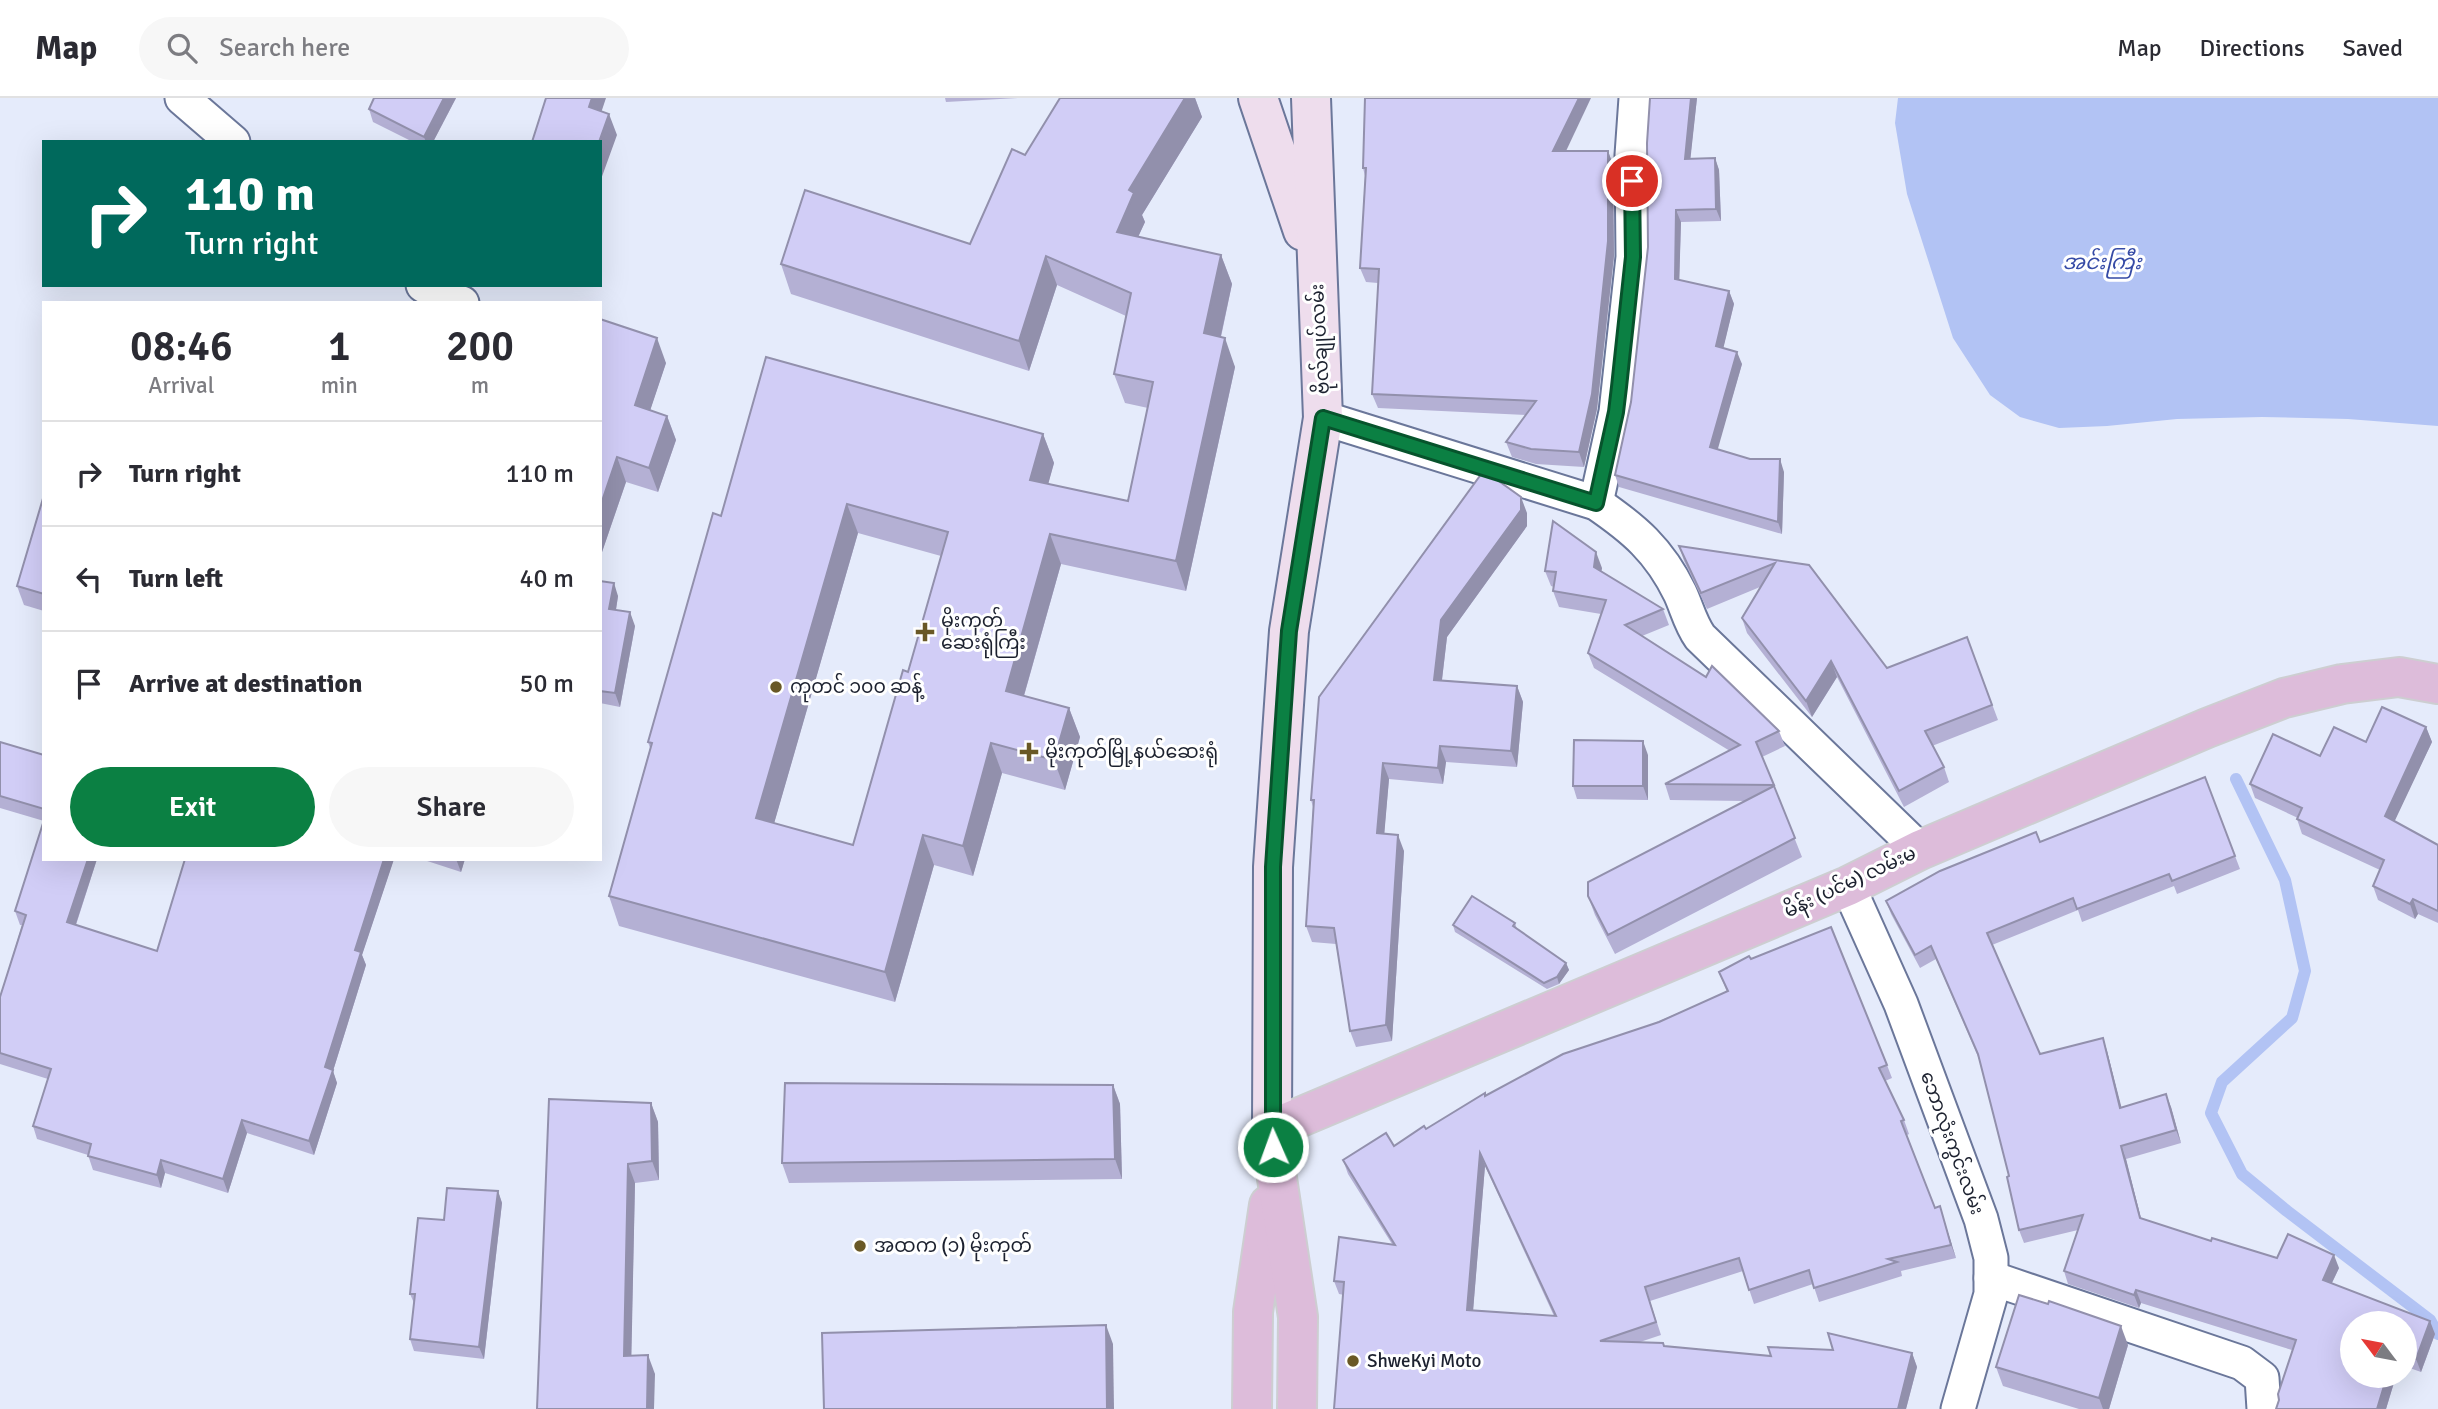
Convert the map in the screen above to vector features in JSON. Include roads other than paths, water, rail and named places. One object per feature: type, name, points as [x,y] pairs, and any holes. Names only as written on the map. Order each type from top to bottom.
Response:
[{"type":"main road","points":[[1258,98],[1317,273]]},
{"type":"main road","name":"ဗိုလ်‌ချုပ်‌လမ်း","points":[[1273,1147],[1273,867],[1287,660],[1289,631],[1323,418],[1311,98]]},
{"type":"main road","name":"မိန်း (ပင်မ) လမ်းမ","points":[[1273,1147],[1848,886],[1920,849],[2207,728],[2284,698],[2343,684],[2399,677],[2438,684]]},
{"type":"main road","points":[[1252,1409],[1253,1312],[1273,1147]]},
{"type":"main road","points":[[1273,1147],[1298,1317],[1297,1409]]},
{"type":"street","points":[[182,98],[231,140]]},
{"type":"street","points":[[1596,503],[1616,412],[1633,257],[1632,155],[1636,98]]},
{"type":"street","points":[[426,287],[455,301]]},
{"type":"street","points":[[1323,418],[1596,503],[1632,527],[1655,551],[1680,593],[1691,624],[1700,637],[1920,849]]},
{"type":"street","name":"‌ဘောလုံးကွင်းလမ်း","points":[[1848,886],[1901,1004],[1972,1194],[1991,1258],[1991,1294],[1958,1409]]},
{"type":"street","points":[[1991,1278],[2242,1363],[2262,1378],[2264,1409]]},
{"type":"water","name":"အင်းကြီး","points":[[1898,98],[2438,98],[2438,426],[2348,419],[2262,417],[2177,419],[2059,428],[2020,417],[1990,395],[1953,338],[1907,194],[1895,123]]},
{"type":"waterway","points":[[2236,779],[2285,880],[2305,971],[2292,1018],[2222,1082],[2211,1113],[2242,1174],[2430,1320],[2438,1334]]},
{"type":"place","name":"မိုးကုတ်‌ ‌ဆေးရုံကြီး","points":[[925,632]]},
{"type":"place","name":"ကုတင် ၁၀၀ ဆန့်","points":[[776,687]]},
{"type":"place","name":"မိုးကုတ်မြို့နယ်ဆေးရုံ","points":[[1029,752]]},
{"type":"place","name":"အထက (၁) မိုးကုတ်","points":[[860,1246]]},
{"type":"place","name":"ShweKyi Moto","points":[[1353,1361]]}]
